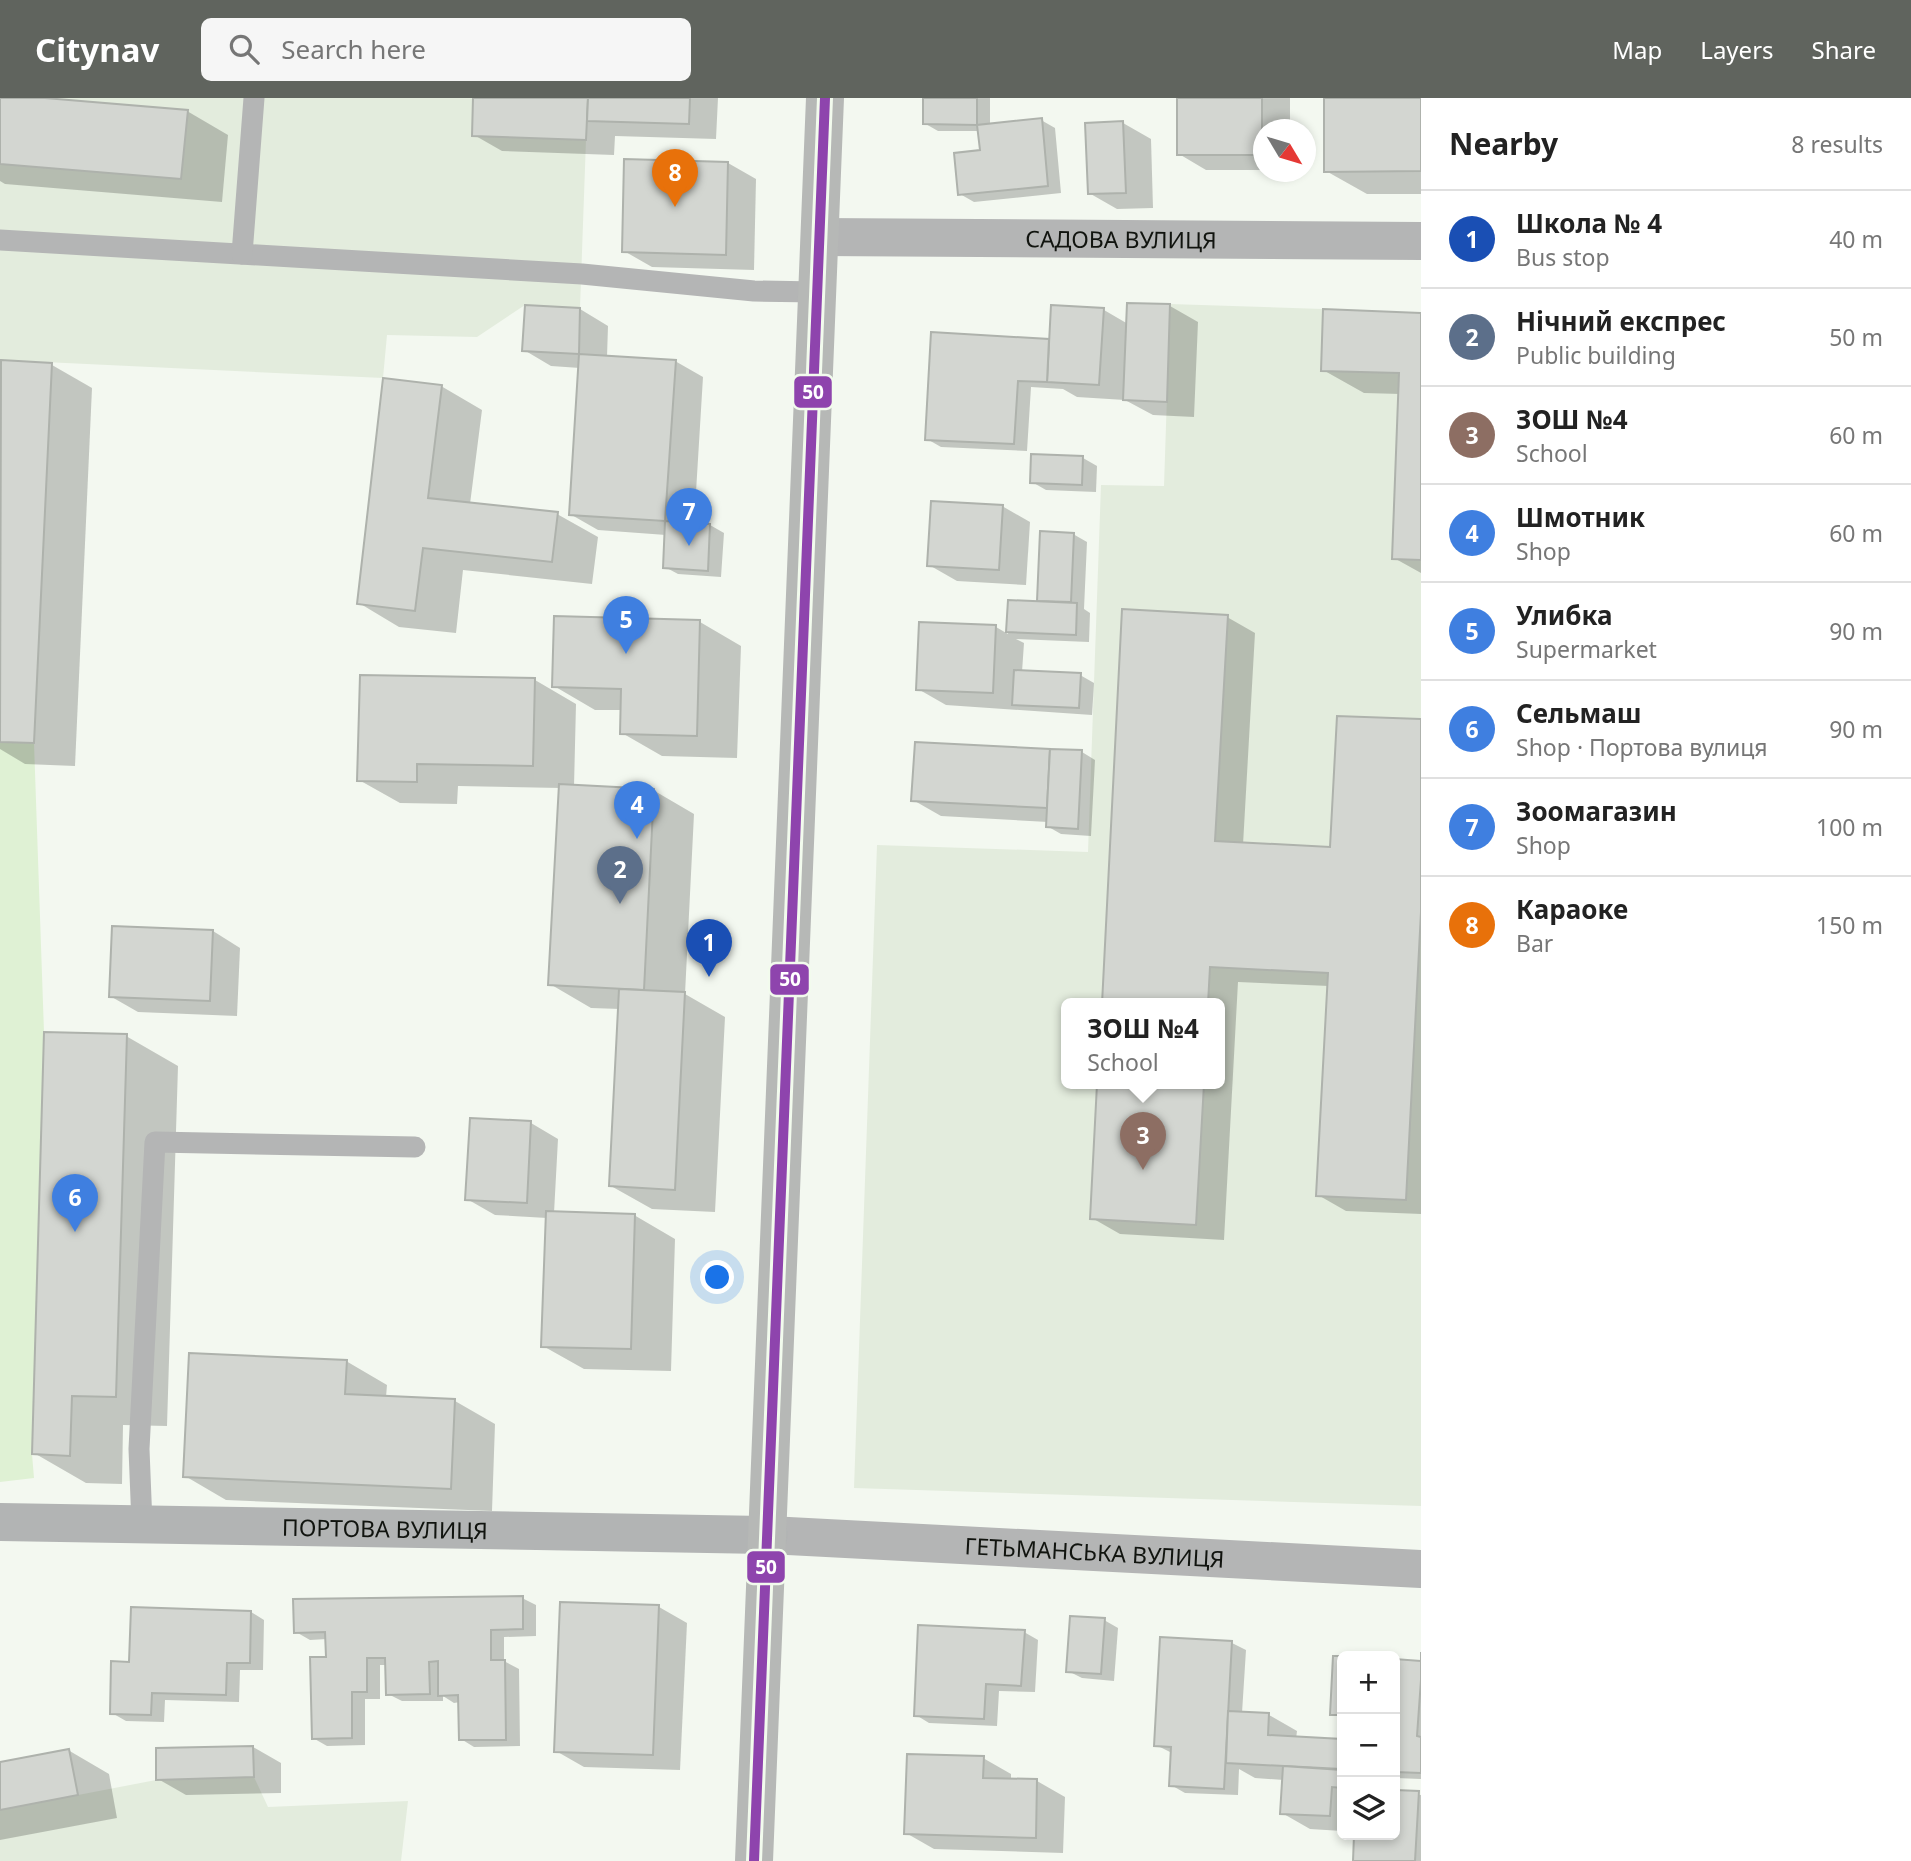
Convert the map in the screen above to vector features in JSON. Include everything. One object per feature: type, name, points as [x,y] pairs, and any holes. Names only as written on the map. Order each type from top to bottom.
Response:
[{"type":"main road","points":[[754,1861],[825,98]]},
{"type":"main road","name":"ПОРТОВА ВУЛИЦЯ","points":[[0,1522],[769,1535]]},
{"type":"street","name":"САДОВА ВУЛИЦЯ","points":[[820,237],[1421,241]]},
{"type":"street","name":"ГЕТЬМАНСЬКА ВУЛИЦЯ","points":[[769,1535],[1421,1569]]},
{"type":"lane","points":[[242,254],[254,98]]},
{"type":"lane","points":[[0,240],[582,274],[754,291],[818,292]]},
{"type":"lane","points":[[142,1524],[139,1449],[155,1142],[415,1147]]},
{"type":"shaded area","points":[[0,98],[473,98],[472,136],[586,140],[580,308],[525,305],[477,337],[387,335],[383,378],[2,360],[0,383]]},
{"type":"shaded area","points":[[1170,304],[1323,309],[1399,373],[1392,558],[1421,560],[1421,1506],[854,1488],[877,845],[1088,852],[1101,485],[1164,486]]},
{"type":"shaded area","points":[[254,1777],[268,1807],[408,1801],[401,1861],[0,1861],[0,1810],[156,1780]]},
{"type":"green space","points":[[0,742],[34,743],[44,1032],[32,1454],[34,1478],[0,1482]]},
{"type":"building","points":[[0,98],[45,98],[188,110],[181,179],[0,164]]},
{"type":"building","points":[[473,98],[588,98],[586,140],[472,136]]},
{"type":"building","points":[[588,98],[690,98],[689,124],[587,121]]},
{"type":"building","points":[[923,98],[977,98],[977,125],[923,124]]},
{"type":"building","points":[[1177,98],[1262,98],[1262,119],[1253,119],[1253,155],[1177,155]]},
{"type":"building","points":[[1324,98],[1421,98],[1421,171],[1324,172]]},
{"type":"building","points":[[1042,118],[1048,186],[958,195],[954,153],[980,150],[977,125]]},
{"type":"building","points":[[1123,121],[1126,193],[1088,194],[1085,123]]},
{"type":"building","points":[[624,159],[728,162],[726,255],[622,252]]},
{"type":"building","points":[[1127,303],[1170,304],[1167,402],[1123,400]]},
{"type":"building","points":[[525,305],[580,308],[579,354],[522,351]]},
{"type":"building","points":[[1051,305],[1104,308],[1099,385],[1047,382]]},
{"type":"building","points":[[1323,309],[1421,313],[1421,560],[1392,559],[1399,373],[1321,371]]},
{"type":"building","points":[[931,332],[1049,339],[1047,382],[1018,381],[1014,444],[925,440]]},
{"type":"building","points":[[579,354],[676,360],[665,521],[569,515]]},
{"type":"building","points":[[1,360],[52,363],[34,743],[0,742]]},
{"type":"building","points":[[383,378],[442,385],[428,498],[558,512],[552,562],[423,548],[415,611],[357,604]]},
{"type":"building","points":[[1031,454],[1083,456],[1082,485],[1030,483]]},
{"type":"building","points":[[931,501],[1003,505],[999,570],[927,566]]},
{"type":"building","points":[[665,521],[710,524],[708,571],[663,568]]},
{"type":"building","points":[[1040,531],[1074,533],[1071,602],[1037,601]]},
{"type":"building","points":[[1008,600],[1077,603],[1076,635],[1006,632]]},
{"type":"building","points":[[1122,609],[1228,615],[1215,841],[1330,847],[1337,716],[1421,719],[1421,912],[1406,1200],[1316,1196],[1328,973],[1210,967],[1208,998],[1102,998]]},
{"type":"building","points":[[554,616],[700,620],[697,736],[620,734],[621,689],[552,687]]},
{"type":"building","points":[[919,622],[996,625],[993,693],[916,690]]},
{"type":"building","points":[[1014,670],[1081,673],[1079,708],[1012,705]]},
{"type":"building","points":[[360,675],[535,678],[533,766],[417,764],[417,782],[357,781]]},
{"type":"building","points":[[915,742],[1050,749],[1047,808],[911,801]]},
{"type":"building","points":[[1050,749],[1082,750],[1078,829],[1046,827]]},
{"type":"building","points":[[559,784],[654,789],[644,990],[548,985]]},
{"type":"building","points":[[112,926],[213,930],[210,1001],[109,997]]},
{"type":"building","points":[[619,989],[685,992],[675,1190],[609,1186]]},
{"type":"building","points":[[44,1032],[127,1034],[116,1397],[72,1396],[70,1456],[32,1454]]},
{"type":"building","points":[[1097,1089],[1204,1089],[1196,1225],[1090,1219]]},
{"type":"building","points":[[470,1118],[531,1121],[527,1203],[465,1200]]},
{"type":"building","points":[[546,1211],[635,1214],[631,1349],[541,1347]]},
{"type":"building","points":[[189,1353],[347,1360],[345,1394],[455,1399],[451,1489],[183,1477]]},
{"type":"building","points":[[523,1596],[523,1629],[491,1630],[491,1660],[505,1660],[506,1740],[459,1740],[458,1695],[438,1696],[438,1661],[429,1662],[430,1694],[386,1695],[385,1658],[367,1658],[367,1692],[352,1692],[352,1738],[312,1739],[310,1657],[326,1657],[325,1632],[294,1633],[293,1599]]},
{"type":"building","points":[[560,1602],[659,1605],[653,1755],[554,1752]]},
{"type":"building","points":[[131,1607],[251,1611],[250,1663],[227,1663],[226,1695],[152,1693],[151,1715],[110,1714],[111,1661],[129,1662]]},
{"type":"building","points":[[1070,1616],[1105,1618],[1101,1674],[1066,1672]]},
{"type":"building","points":[[918,1625],[1025,1630],[1021,1686],[986,1684],[984,1719],[914,1716]]},
{"type":"building","points":[[1160,1637],[1232,1641],[1224,1789],[1169,1786],[1171,1747],[1154,1746]]},
{"type":"building","points":[[1333,1656],[1337,1656],[1337,1715],[1330,1715]]},
{"type":"building","points":[[1400,1659],[1421,1661],[1417,1736],[1421,1737],[1421,1773],[1400,1772]]},
{"type":"building","points":[[1228,1711],[1269,1713],[1268,1735],[1337,1739],[1337,1769],[1226,1763]]},
{"type":"building","points":[[253,1746],[254,1777],[156,1780],[156,1748]]},
{"type":"building","points":[[69,1749],[78,1795],[0,1810],[0,1762]]},
{"type":"building","points":[[907,1754],[984,1756],[983,1778],[1037,1779],[1036,1838],[904,1834]]},
{"type":"building","points":[[1283,1766],[1337,1770],[1337,1788],[1332,1787],[1330,1816],[1280,1814]]},
{"type":"building","points":[[1400,1790],[1419,1791],[1415,1861],[1353,1861],[1354,1840],[1400,1840]]},
{"type":"transit line","name":"50","points":[[754,1861],[825,98]]},
{"type":"place","name":"Караоке","points":[[675,207]]},
{"type":"place","name":"Зоомагазин","points":[[689,546]]},
{"type":"place","name":"Улибка","points":[[626,654]]},
{"type":"place","name":"Шмотник","points":[[637,839]]},
{"type":"place","name":"Нічний експрес","points":[[620,904]]},
{"type":"place","name":"Школа № 4","points":[[709,977]]},
{"type":"place","name":"ЗОШ №4","points":[[1143,1170]]},
{"type":"place","name":"Сельмаш","points":[[75,1232]]}]
